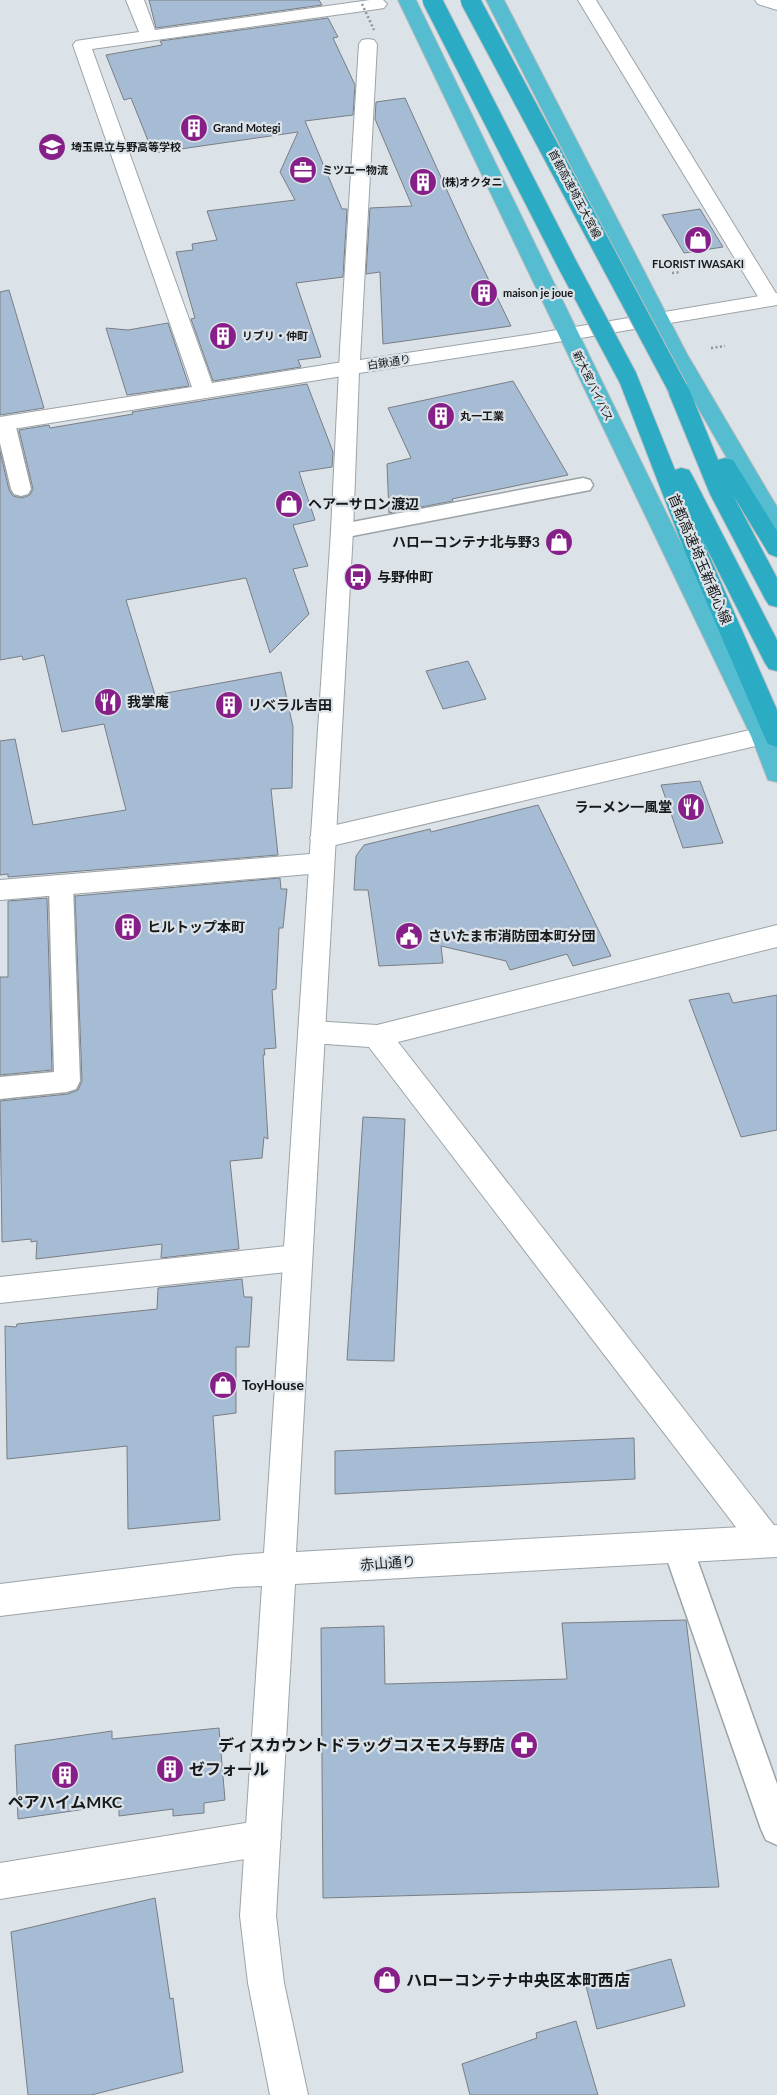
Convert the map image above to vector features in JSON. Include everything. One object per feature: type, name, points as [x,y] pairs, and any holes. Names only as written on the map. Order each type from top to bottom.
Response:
[{"type":"highway","name":"新大宮バイパス","points":[[408,0],[568,333],[770,737],[777,773]]},
{"type":"highway","points":[[432,0],[567,264],[695,498],[777,663]]},
{"type":"highway","name":"首都高速埼玉大宮線","points":[[470,0],[678,389]]},
{"type":"highway","points":[[495,0],[676,354],[777,526]]},
{"type":"highway","name":"首都高速埼玉新都心線","points":[[628,378],[770,737]]},
{"type":"highway","points":[[678,389],[777,549]]},
{"type":"highway","points":[[678,389],[721,494],[777,599]]},
{"type":"street","points":[[135,0],[150,36]]},
{"type":"street","points":[[587,0],[774,299]]},
{"type":"street","points":[[764,0],[777,5]]},
{"type":"street","points":[[204,391],[82,45],[370,4]]},
{"type":"street","points":[[289,2095],[266,1983],[258,1916],[296,1258],[312,1032],[342,531],[349,368],[371,37]]},
{"type":"street","name":"白鍬通り","points":[[2,423],[533,340],[774,299]]},
{"type":"street","points":[[0,890],[62,885],[322,850],[770,737]]},
{"type":"street","points":[[312,1032],[377,1036],[777,936]]},
{"type":"street","points":[[377,1036],[773,1545]]},
{"type":"street","points":[[0,1290],[296,1258]]},
{"type":"street","name":"赤山通り","points":[[0,1600],[236,1571],[677,1545],[773,1545]]},
{"type":"street","points":[[0,1881],[263,1838]]},
{"type":"lane","points":[[2,423],[21,489]]},
{"type":"lane","points":[[342,531],[582,485]]},
{"type":"lane","points":[[0,1088],[66,1081],[62,885]]},
{"type":"lane","points":[[677,1545],[777,1829]]},
{"type":"path","points":[[370,4],[371,37]]},
{"type":"building","points":[[149,0],[319,0],[322,5],[156,28]]},
{"type":"building","points":[[328,18],[338,37],[333,38],[355,85],[353,115],[305,121],[342,209],[347,209],[343,277],[296,283],[321,357],[298,360],[301,367],[213,381],[191,319],[195,318],[176,252],[193,250],[192,244],[217,240],[207,211],[295,200],[280,172],[298,132],[153,153],[131,98],[124,100],[106,55],[162,45],[160,41]]},
{"type":"building","points":[[405,98],[511,326],[383,344],[380,272],[366,274],[370,208],[412,206],[375,119],[376,102]]},
{"type":"building","points":[[700,209],[723,247],[684,253],[662,215]]},
{"type":"building","points":[[9,290],[44,408],[0,415],[0,292]]},
{"type":"building","points":[[168,323],[189,386],[127,395],[106,328],[128,330]]},
{"type":"building","points":[[513,381],[568,475],[452,499],[453,501],[389,513],[387,464],[411,458],[388,408]]},
{"type":"building","points":[[307,384],[333,452],[332,467],[299,472],[315,520],[293,525],[308,566],[293,569],[309,614],[270,653],[246,578],[126,600],[155,695],[281,672],[293,727],[292,788],[271,789],[278,855],[8,877],[8,874],[0,875],[0,741],[15,739],[33,825],[126,810],[104,724],[62,732],[44,655],[23,660],[22,656],[0,660],[0,451],[9,490],[13,496],[22,498],[30,495],[33,489],[19,430],[49,425],[50,428],[133,414],[132,412]]},
{"type":"building","points":[[468,661],[486,699],[443,709],[426,671]]},
{"type":"building","points":[[700,781],[723,843],[683,848],[661,785]]},
{"type":"building","points":[[538,805],[611,956],[573,966],[567,954],[510,970],[506,961],[441,946],[443,963],[379,966],[368,890],[354,890],[356,856],[364,845],[430,829],[431,832]]},
{"type":"building","points":[[280,878],[281,889],[287,889],[283,928],[279,928],[276,989],[272,990],[276,1048],[264,1049],[265,1055],[263,1055],[268,1139],[264,1137],[262,1158],[230,1161],[239,1249],[161,1258],[162,1244],[36,1259],[37,1241],[31,1242],[31,1239],[2,1242],[0,1101],[68,1094],[78,1090],[82,1081],[75,896]]},
{"type":"building","points":[[47,898],[52,1070],[0,1075],[0,977],[8,977],[8,901]]},
{"type":"building","points":[[729,993],[733,1003],[777,995],[777,1130],[741,1137],[689,1000]]},
{"type":"building","points":[[363,1117],[405,1119],[394,1361],[347,1360]]},
{"type":"building","points":[[242,1279],[244,1297],[252,1297],[249,1347],[236,1347],[236,1413],[213,1416],[220,1520],[128,1529],[127,1446],[7,1459],[5,1326],[16,1327],[17,1324],[157,1309],[158,1288]]},
{"type":"building","points":[[634,1438],[635,1479],[335,1494],[335,1451]]},
{"type":"building","points":[[686,1620],[719,1887],[323,1898],[321,1628],[384,1626],[385,1684],[567,1679],[562,1623]]},
{"type":"building","points":[[219,1728],[225,1800],[204,1803],[204,1813],[173,1816],[173,1809],[119,1816],[119,1804],[18,1819],[15,1745],[112,1731],[112,1739]]},
{"type":"building","points":[[155,1898],[170,1999],[173,1998],[183,2072],[91,2095],[28,2095],[11,1932]]},
{"type":"building","points":[[671,1959],[685,2006],[597,2029],[585,1982]]},
{"type":"building","points":[[576,2021],[598,2095],[470,2095],[462,2064],[537,2038],[536,2033]]},
{"type":"place","name":"Grand Motegi","points":[[194,128]]},
{"type":"place","name":"埼玉県立与野高等学校","points":[[52,147]]},
{"type":"place","name":"ミツエー物流","points":[[303,170]]},
{"type":"place","name":"(株)オクタニ","points":[[423,182]]},
{"type":"place","name":"FLORIST IWASAKI","points":[[698,240]]},
{"type":"place","name":"maison je joue","points":[[484,293]]},
{"type":"place","name":"リブリ・仲町","points":[[223,336]]},
{"type":"place","name":"丸一工業","points":[[441,416]]},
{"type":"place","name":"ヘアーサロン渡辺","points":[[289,504]]},
{"type":"place","name":"ハローコンテナ北与野3","points":[[559,542]]},
{"type":"place","name":"与野仲町","points":[[358,577]]},
{"type":"place","name":"我掌庵","points":[[108,702]]},
{"type":"place","name":"リベラル吉田","points":[[229,705]]},
{"type":"place","name":"ラーメン一風堂","points":[[691,807]]},
{"type":"place","name":"ヒルトップ本町","points":[[128,927]]},
{"type":"place","name":"さいたま市消防団本町分団","points":[[409,936]]},
{"type":"place","name":"ToyHouse","points":[[223,1385]]},
{"type":"place","name":"ディスカウントドラッグコスモス与野店","points":[[524,1745]]},
{"type":"place","name":"ゼフォール","points":[[170,1769]]},
{"type":"place","name":"ペアハイムMKC","points":[[65,1775]]},
{"type":"place","name":"ハローコンテナ中央区本町西店","points":[[387,1980]]}]
